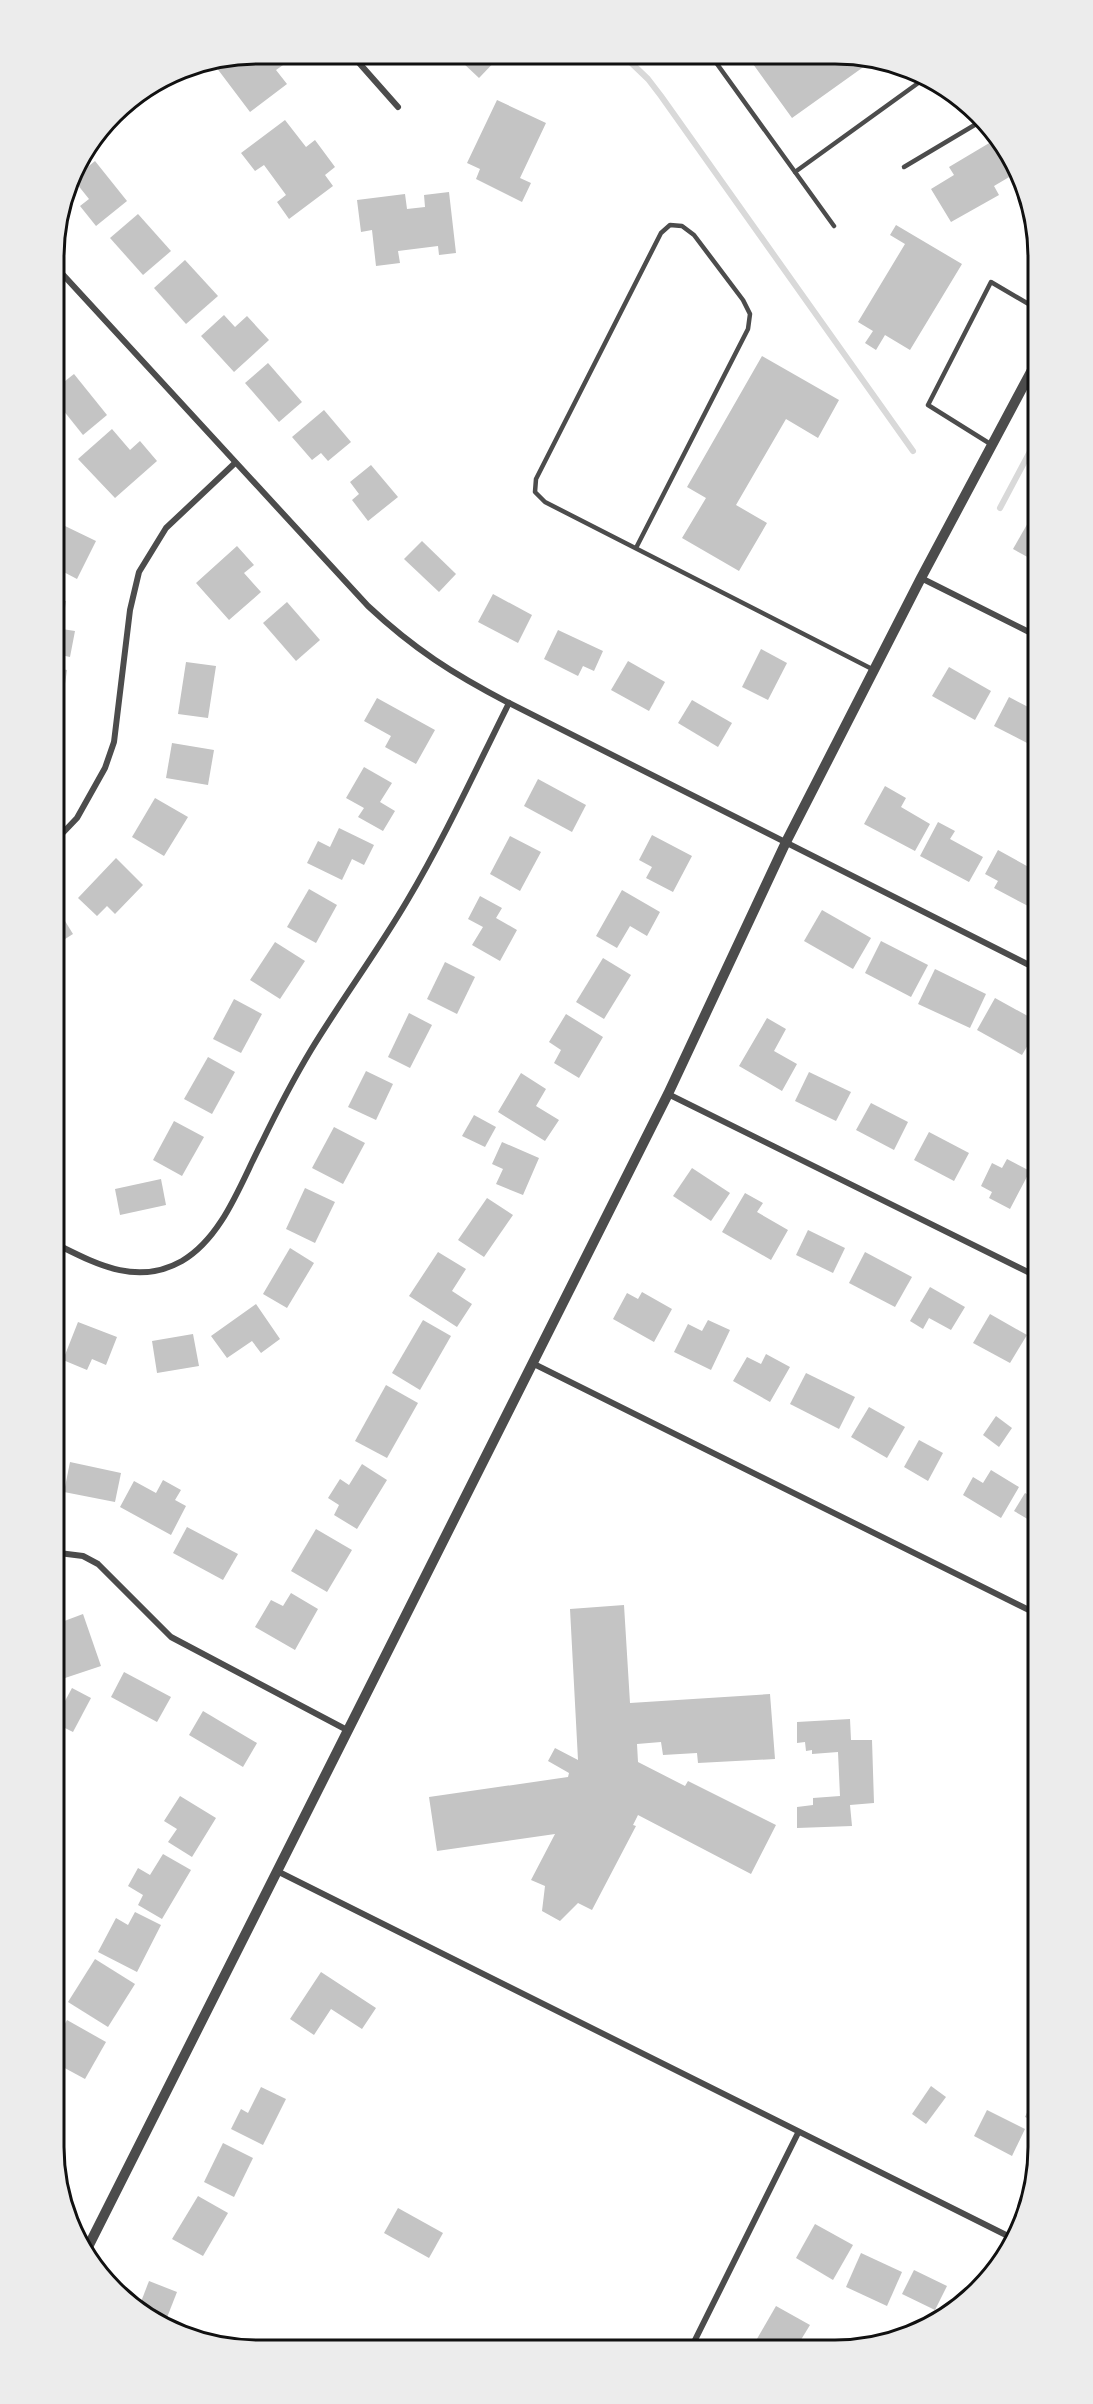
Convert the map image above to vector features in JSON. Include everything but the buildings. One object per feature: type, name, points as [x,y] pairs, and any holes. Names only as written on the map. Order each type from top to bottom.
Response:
[{"type":"street","points":[[361,65],[398,107]]},
{"type":"street","points":[[65,277],[368,606],[400,636],[436,662],[509,703],[1028,964]]},
{"type":"street","points":[[90,2243],[668,1094],[786,842],[921,578],[1028,377]]},
{"type":"street","points":[[65,830],[76,818],[105,768],[114,742],[130,610],[139,572],[166,528],[235,463]]},
{"type":"street","points":[[921,578],[1028,632]]},
{"type":"street","points":[[64,1248],[112,1269],[142,1273],[180,1262],[192,1254],[212,1232],[228,1208],[275,1114],[312,1050],[408,900],[509,703]]},
{"type":"street","points":[[668,1094],[1028,1272]]},
{"type":"street","points":[[532,1363],[1028,1610]]},
{"type":"street","points":[[64,1554],[83,1556],[98,1564],[171,1637],[347,1730]]},
{"type":"street","points":[[276,1871],[1006,2236]]},
{"type":"street","points":[[695,2340],[798,2133]]},
{"type":"lane","points":[[717,64],[834,226]]},
{"type":"lane","points":[[795,172],[918,83]]},
{"type":"lane","points":[[904,167],[975,124]]},
{"type":"lane","points":[[636,548],[748,329],[750,314],[743,300],[694,235],[682,226],[670,225],[661,233],[536,479],[535,492],[545,502],[874,670]]},
{"type":"lane","points":[[992,445],[928,405],[991,282],[1028,304]]},
{"type":"waterway","points":[[633,64],[661,96],[913,451]]},
{"type":"waterway","points":[[1000,508],[1028,455]]}]
